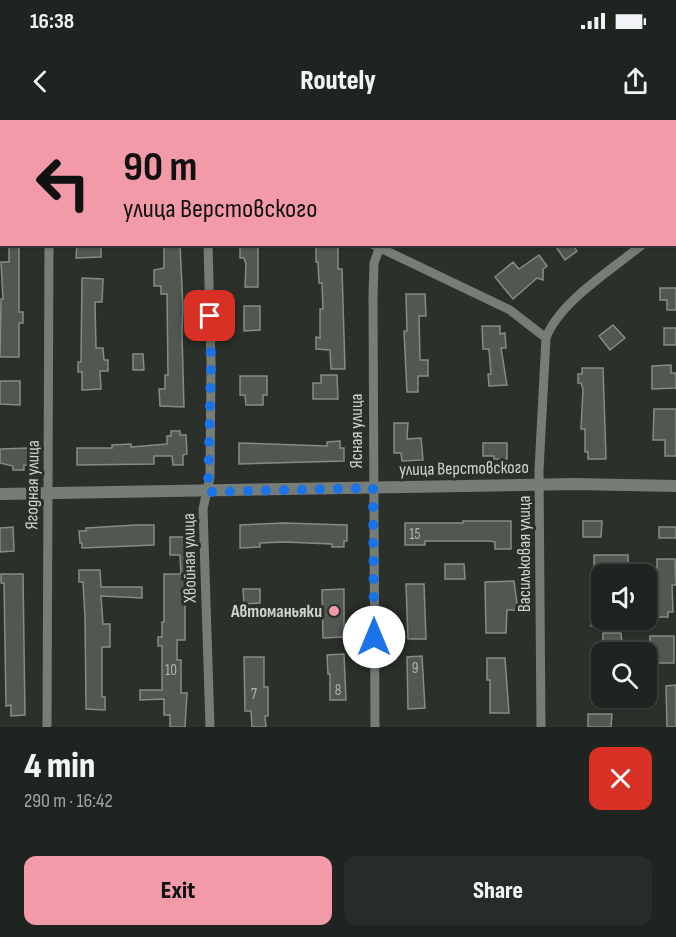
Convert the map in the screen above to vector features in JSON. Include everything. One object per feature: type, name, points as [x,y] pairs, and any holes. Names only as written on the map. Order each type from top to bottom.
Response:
[{"type":"street","name":"Ягодная улица","points":[[47,727],[49,246]]},
{"type":"street","name":"Хвойная улица","points":[[208,246],[211,363],[208,492],[203,509],[210,727]]},
{"type":"street","points":[[377,246],[510,310],[546,338],[551,324],[573,302],[641,246]]},
{"type":"street","name":"Ясная улица","points":[[375,727],[373,289],[377,246]]},
{"type":"street","name":"Васильковая улица","points":[[541,727],[540,486],[546,338]]},
{"type":"street","name":"улица Верстовского","points":[[0,494],[676,486]]},
{"type":"building","points":[[9,246],[19,246],[19,312],[23,312],[23,323],[19,323],[19,357],[0,357],[1,299],[3,299],[1,262],[9,262]]},
{"type":"building","points":[[77,246],[101,246],[101,257],[76,258]]},
{"type":"building","points":[[164,246],[180,246],[184,407],[160,406],[159,389],[165,389],[165,375],[168,375],[167,294],[161,294],[161,286],[154,286],[154,270],[164,268]]},
{"type":"building","points":[[240,246],[258,246],[258,287],[245,287],[246,264],[244,258],[240,258]]},
{"type":"building","points":[[316,246],[338,246],[338,269],[342,269],[345,369],[331,369],[330,350],[316,349],[316,337],[320,338],[320,309],[323,309],[322,283],[319,283],[318,262],[316,262]]},
{"type":"building","points":[[555,246],[573,246],[577,251],[565,260]]},
{"type":"building","points":[[539,255],[547,266],[543,269],[543,280],[537,278],[513,299],[495,277],[513,262],[519,269]]},
{"type":"building","points":[[82,278],[103,279],[102,302],[95,302],[96,348],[103,348],[104,360],[108,360],[108,371],[100,371],[101,389],[82,390],[82,372],[78,372],[78,362],[81,362]]},
{"type":"building","points":[[660,288],[676,288],[676,310],[667,310],[667,300],[660,300]]},
{"type":"building","points":[[406,294],[425,294],[426,316],[419,316],[420,360],[428,360],[428,376],[418,376],[418,392],[407,392],[404,331],[407,331]]},
{"type":"building","points":[[244,306],[260,306],[260,330],[244,331]]},
{"type":"building","points":[[613,325],[625,338],[610,350],[599,336]]},
{"type":"building","points":[[482,326],[500,326],[500,334],[505,333],[506,348],[501,348],[507,385],[489,386],[488,374],[491,374],[489,349],[483,349]]},
{"type":"building","points":[[664,328],[676,328],[676,345],[664,345]]},
{"type":"building","points":[[133,354],[143,354],[144,370],[133,370]]},
{"type":"building","points":[[671,365],[671,373],[676,373],[676,388],[652,389],[652,366]]},
{"type":"building","points":[[582,368],[603,368],[606,459],[588,459],[588,452],[585,452],[585,429],[581,429],[583,389],[581,383],[578,383],[578,374],[582,374]]},
{"type":"building","points":[[321,375],[337,375],[338,399],[313,399],[313,383],[321,383]]},
{"type":"building","points":[[240,376],[267,376],[267,395],[263,395],[263,405],[246,405],[245,395],[240,395]]},
{"type":"building","points":[[0,381],[20,381],[20,405],[0,404]]},
{"type":"building","points":[[654,409],[676,409],[676,456],[665,456],[665,440],[653,440]]},
{"type":"building","points":[[394,423],[408,423],[407,439],[421,438],[423,460],[402,461],[401,453],[394,453]]},
{"type":"building","points":[[171,431],[180,431],[180,435],[186,435],[187,454],[183,455],[183,465],[173,465],[172,456],[154,456],[154,464],[77,465],[77,448],[167,444],[167,436],[171,436]]},
{"type":"building","points":[[340,441],[340,448],[344,448],[344,461],[239,464],[239,443],[327,446],[327,442]]},
{"type":"building","points":[[483,443],[507,443],[507,459],[483,456]]},
{"type":"building","points":[[29,448],[29,465],[24,465],[24,470],[13,470],[13,466],[0,463],[0,449]]},
{"type":"building","points":[[463,521],[511,521],[511,549],[495,549],[495,542],[490,541],[425,541],[425,545],[405,545],[405,523],[463,523]]},
{"type":"building","points":[[583,521],[602,521],[601,537],[583,537]]},
{"type":"building","points":[[284,523],[347,525],[347,541],[344,541],[344,547],[332,547],[332,544],[284,542],[260,543],[260,547],[240,548],[240,525]]},
{"type":"building","points":[[154,525],[154,545],[82,548],[82,543],[80,543],[79,531],[86,531],[86,528]]},
{"type":"building","points":[[13,527],[14,551],[0,552],[0,528]]},
{"type":"building","points":[[659,527],[676,527],[676,538],[659,538]]},
{"type":"building","points":[[170,537],[186,537],[186,541],[190,541],[193,584],[185,584],[185,640],[177,640],[177,660],[181,660],[181,693],[187,693],[185,727],[170,727],[170,715],[164,715],[164,699],[140,700],[140,690],[162,690],[162,646],[158,646],[158,637],[162,637],[162,622],[164,622],[164,574],[181,574],[180,555],[170,555]]},
{"type":"building","points":[[594,555],[628,555],[628,564],[594,564]]},
{"type":"building","points":[[657,559],[675,559],[676,585],[672,585],[673,612],[668,612],[668,617],[657,617]]},
{"type":"building","points":[[445,564],[464,564],[465,579],[445,579]]},
{"type":"building","points":[[79,570],[100,570],[101,587],[142,587],[142,598],[101,596],[103,624],[110,624],[110,647],[102,647],[102,697],[105,697],[105,710],[86,709],[85,618],[83,582],[79,582]]},
{"type":"building","points":[[1,574],[23,574],[25,715],[11,716],[11,705],[6,706],[4,583],[1,583]]},
{"type":"building","points":[[514,581],[518,610],[507,610],[506,633],[486,633],[485,582]]},
{"type":"building","points":[[406,584],[424,584],[426,639],[408,639]]},
{"type":"building","points":[[243,589],[260,589],[260,603],[244,604]]},
{"type":"building","points":[[344,589],[344,637],[323,638],[322,590]]},
{"type":"building","points":[[603,633],[621,633],[622,642],[603,642]]},
{"type":"building","points":[[650,636],[674,636],[674,663],[657,663],[657,642],[650,642]]},
{"type":"building","points":[[344,654],[346,700],[330,700],[327,655]]},
{"type":"building","points":[[422,656],[425,708],[408,709],[407,657]]},
{"type":"building","points":[[244,657],[264,657],[264,687],[268,687],[266,727],[252,727],[251,711],[245,711]]},
{"type":"building","points":[[487,658],[505,658],[509,713],[490,713]]},
{"type":"building","points":[[676,685],[676,727],[667,727],[666,686]]},
{"type":"building","points":[[588,714],[612,714],[611,727],[588,727]]},
{"type":"place","name":"Автоманьяки","points":[[334,611]]},
{"type":"route","points":[[210,316],[210,477],[208,492],[373,488],[374,637]]}]
